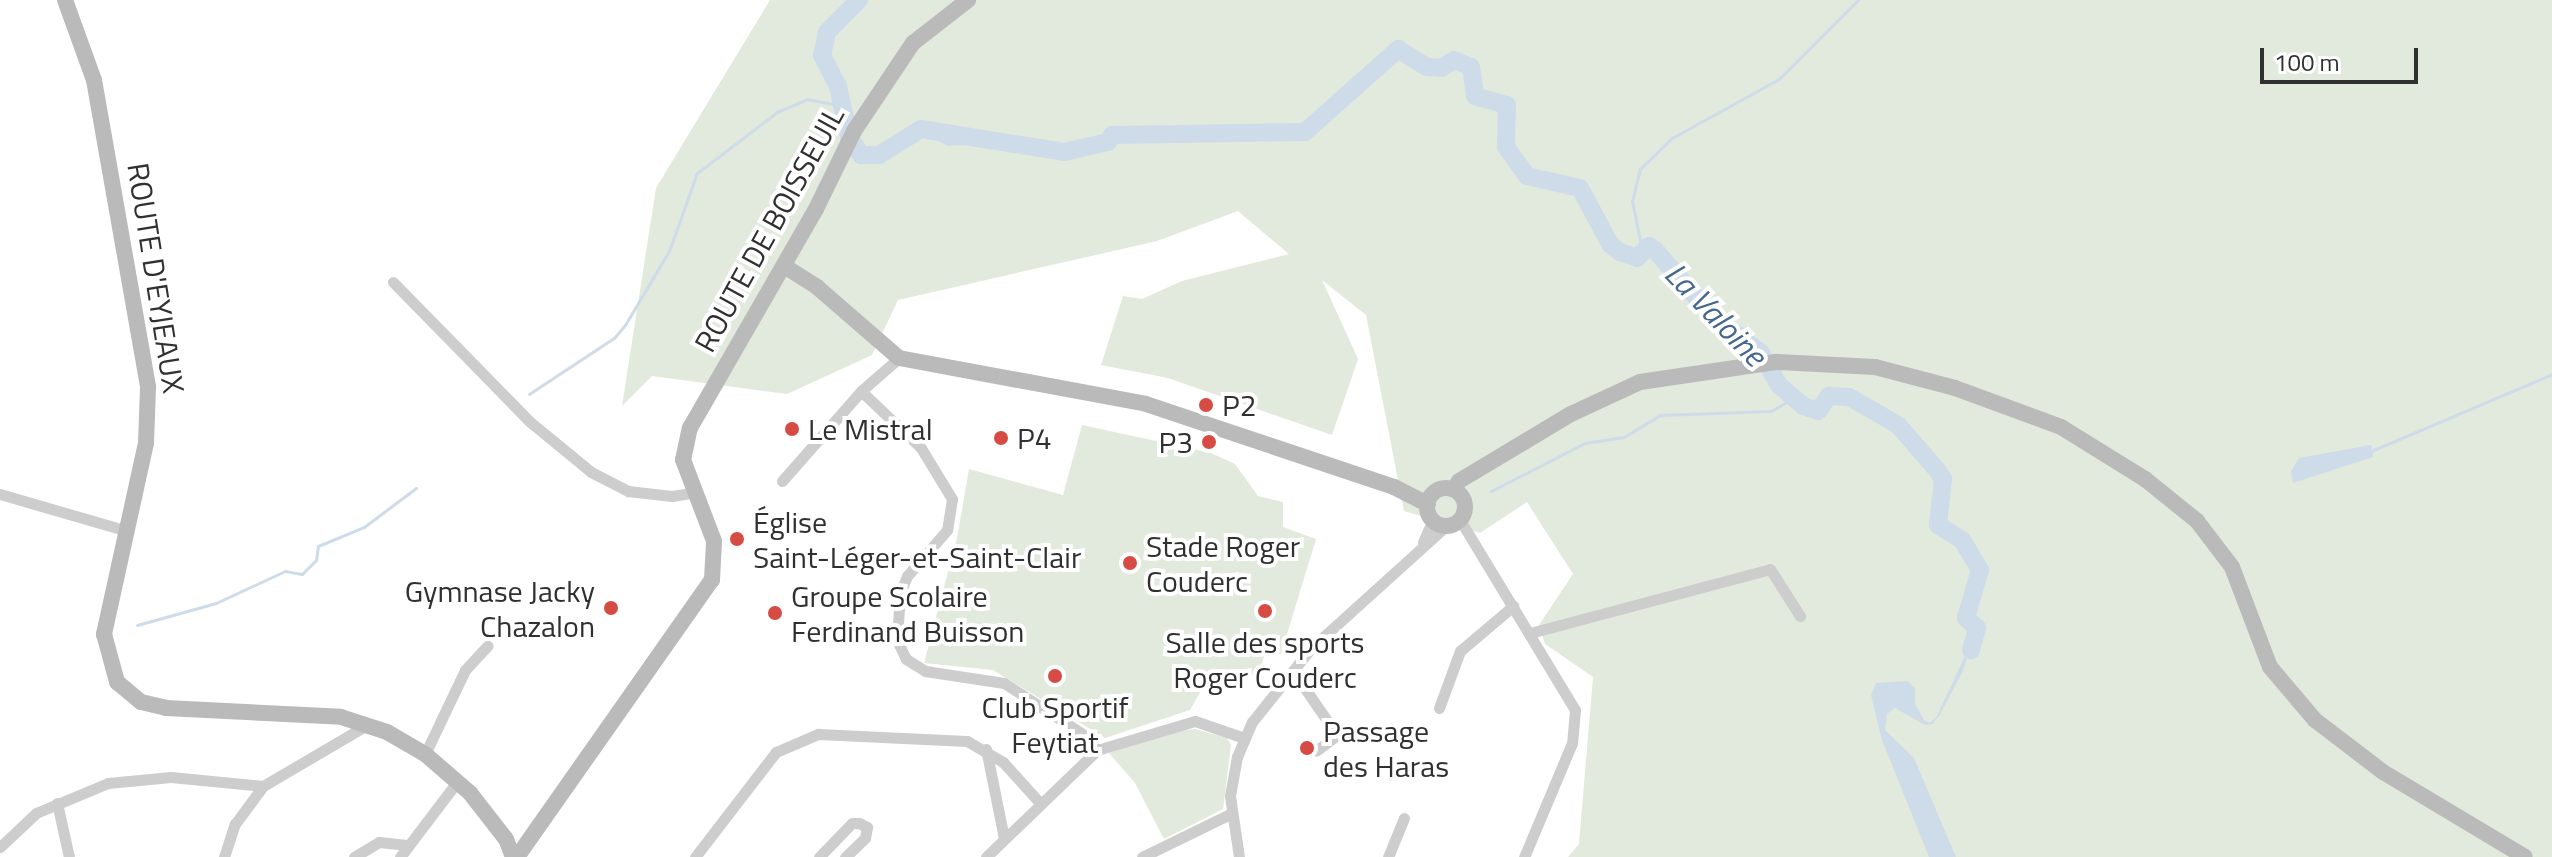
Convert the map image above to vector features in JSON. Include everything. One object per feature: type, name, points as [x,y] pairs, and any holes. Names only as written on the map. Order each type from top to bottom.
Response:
[{"type":"main road","name":"ROUTE D'EYJEAUX","points":[[65,0],[94,80],[148,387],[146,443],[104,634],[117,682],[153,705],[341,717],[367,725],[425,754],[457,782],[494,820],[515,857]]},
{"type":"main road","name":"ROUTE DE BOISSEUIL","points":[[515,857],[708,589],[717,557],[692,493],[683,460],[690,428],[784,266],[854,131],[913,43],[968,0]]},
{"type":"main road","points":[[784,266],[817,287],[899,358],[1146,404],[1446,507],[1478,469],[1571,414],[1640,382],[1776,362],[1875,367],[1955,388],[2061,427],[2145,479],[2197,521],[2232,567],[2270,667],[2315,720],[2383,772],[2525,857]]},
{"type":"street","points":[[393,282],[529,421],[591,472],[628,491],[672,496],[692,493]]},
{"type":"street","points":[[782,481],[861,391],[899,358]]},
{"type":"street","points":[[861,391],[921,448],[952,499],[947,530],[904,581],[900,650],[925,671],[1004,683],[1089,738],[1097,750]]},
{"type":"street","points":[[0,494],[127,531]]},
{"type":"street","points":[[1239,857],[1230,814],[1232,778],[1244,738],[1293,671],[1422,542],[1446,507],[1513,606],[1575,710],[1572,743],[1524,857]]},
{"type":"street","points":[[1530,633],[1770,569],[1800,616]]},
{"type":"street","points":[[1439,708],[1460,651],[1513,606]]},
{"type":"street","points":[[425,754],[465,670],[487,646]]},
{"type":"street","points":[[1293,671],[1337,735],[1316,751]]},
{"type":"street","points":[[986,857],[1039,802],[1097,750],[1195,721],[1244,738]]},
{"type":"street","points":[[224,857],[235,824],[263,786],[367,725]]},
{"type":"street","points":[[695,857],[776,752],[806,737],[833,733],[967,741],[986,749],[1039,802]]},
{"type":"street","points":[[986,749],[1004,838]]},
{"type":"street","points":[[0,847],[36,813],[108,783],[171,777],[263,786]]},
{"type":"street","points":[[400,857],[457,782]]},
{"type":"street","points":[[57,803],[69,857]]},
{"type":"street","points":[[1142,857],[1230,814]]},
{"type":"street","points":[[1388,857],[1404,818]]},
{"type":"street","points":[[819,857],[852,823],[867,827],[865,838],[845,857]]},
{"type":"street","points":[[354,857],[379,842],[409,845]]},
{"type":"shaded area","points":[[770,0],[2552,0],[2552,857],[1568,857],[1579,844],[1593,677],[1545,644],[1539,625],[1573,574],[1527,502],[1480,533],[1404,511],[1366,315],[1322,280],[1358,359],[1332,435],[1168,378],[1101,365],[1123,296],[1142,299],[1182,281],[1289,254],[1238,211],[1157,241],[898,300],[872,355],[787,394],[652,376],[622,406],[656,188]]},
{"type":"shaded area","name":"Stade Roger Couderc","points":[[1082,425],[1211,453],[1235,464],[1258,496],[1283,502],[1283,527],[1316,539],[1281,654],[1261,648],[1265,653],[1258,676],[1234,669],[1202,689],[1190,710],[1105,738],[993,670],[924,663],[957,538],[969,469],[1063,495]]},
{"type":"shaded area","points":[[1195,729],[1227,738],[1231,745],[1223,809],[1164,839],[1135,783],[1109,753],[1168,732]]},
{"type":"water","points":[[1398,49],[1427,67],[1441,68],[1454,60],[1471,67],[1474,73],[1475,96],[1507,105],[1506,147],[1517,167],[1538,181],[1560,180],[1580,188],[1610,244],[1637,258],[1649,246],[1655,250],[1712,315],[1738,330],[1761,353],[1754,355],[1739,334],[1711,321],[1669,281],[1654,254],[1636,262],[1609,249],[1588,216],[1584,197],[1575,189],[1535,184],[1518,175],[1503,148],[1503,111],[1469,96],[1472,72],[1457,65],[1434,72],[1398,55],[1299,141],[1278,135],[1167,143],[1115,138],[1081,155],[1058,156],[1003,143],[948,146],[923,133],[874,161],[853,153],[861,149],[862,154],[879,155],[921,129],[1064,152],[1112,135],[1305,132]]},
{"type":"water","points":[[1772,382],[1811,410],[1818,411],[1836,393],[1898,425],[1943,479],[1938,525],[1973,553],[1980,570],[1966,618],[1976,632],[1962,673],[1939,716],[1932,724],[1925,725],[1895,708],[1887,714],[1885,730],[1914,758],[1956,857],[1929,857],[1882,740],[1871,695],[1876,683],[1907,681],[1915,688],[1915,704],[1924,720],[1930,723],[1937,716],[1970,645],[1973,632],[1959,623],[1972,593],[1973,563],[1960,543],[1932,526],[1938,480],[1900,432],[1839,396],[1819,418],[1806,417]]},
{"type":"water","points":[[2371,445],[2373,457],[2293,483],[2291,471],[2299,458]]},
{"type":"waterway","name":"La Valoine","points":[[859,0],[827,32],[822,55],[838,86],[849,137],[861,155],[879,155],[921,129],[1064,152],[1108,142],[1112,135],[1305,132],[1398,49],[1427,67],[1441,68],[1454,60],[1471,67],[1475,96],[1507,105],[1506,147],[1527,176],[1580,188],[1610,244],[1620,252],[1637,258],[1649,246],[1655,250],[1712,315],[1761,353],[1779,385],[1803,406],[1818,411],[1829,396],[1849,397],[1898,425],[1937,470],[1943,479],[1938,525],[1962,540],[1980,570],[1966,618],[1977,628],[1971,650]]},
{"type":"waterway","points":[[1642,250],[1632,201],[1640,169],[1672,138],[1779,79],[1858,0]]},
{"type":"waterway","points":[[529,394],[614,338],[625,325],[669,251],[697,173],[777,112],[807,99],[842,106]]},
{"type":"waterway","points":[[2371,451],[2552,374]]},
{"type":"waterway","points":[[1491,491],[1585,443],[1624,437],[1660,415],[1771,411],[1792,399]]},
{"type":"waterway","points":[[137,625],[216,603],[285,571],[302,574],[316,560],[318,546],[364,527],[416,488]]},
{"type":"place","name":"P2","points":[[1206,405]]},
{"type":"place","name":"Le Mistral","points":[[792,429]]},
{"type":"place","name":"P4","points":[[1001,438]]},
{"type":"place","name":"P3","points":[[1209,442]]},
{"type":"place","name":"Église Saint-Léger-et-Saint-Clair","points":[[737,539]]},
{"type":"place","name":"Stade Roger Couderc","points":[[1130,563]]},
{"type":"place","name":"Gymnase Jacky Chazalon","points":[[611,608]]},
{"type":"place","name":"Salle des sports Roger Couderc","points":[[1265,611]]},
{"type":"place","name":"Groupe Scolaire Ferdinand Buisson","points":[[775,613]]},
{"type":"place","name":"Club Sportif Feytiat","points":[[1055,676]]},
{"type":"place","name":"Passage des Haras","points":[[1307,748]]}]
